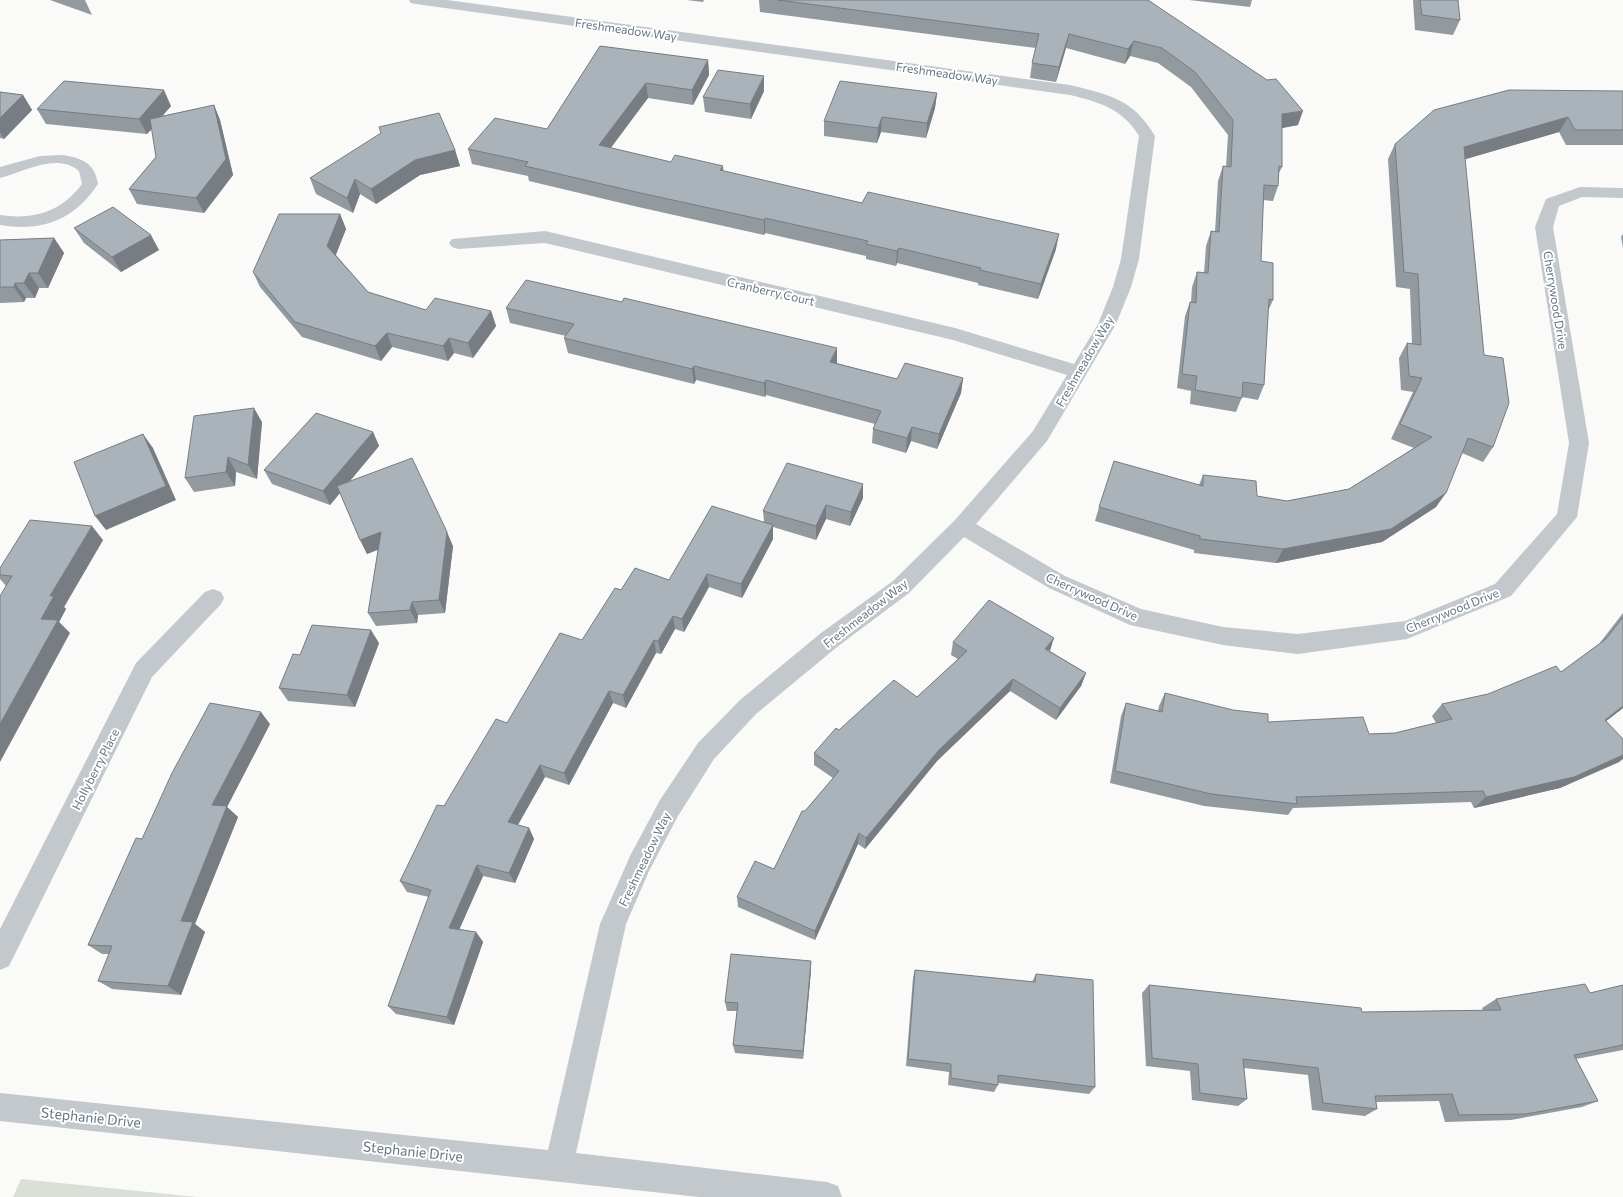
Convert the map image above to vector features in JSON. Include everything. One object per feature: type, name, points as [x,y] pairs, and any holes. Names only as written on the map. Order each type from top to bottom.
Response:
[{"type":"street","name":"Freshmeadow Way","points":[[416,0],[1070,90],[1106,99],[1128,110],[1141,123],[1147,136],[1130,259],[1122,287],[1107,324],[1040,436],[962,526],[901,587],[829,640],[748,707],[706,751],[669,808],[640,863],[613,924],[559,1166]]},
{"type":"street","points":[[0,174],[40,160],[63,160],[82,165],[88,172],[90,184],[83,196],[70,208],[43,220],[14,223],[0,220]]},
{"type":"street","name":"Cherrywood Drive","points":[[962,526],[1057,582],[1138,618],[1223,636],[1298,644],[1407,630],[1503,590],[1567,517],[1580,443],[1544,227],[1552,203],[1580,192],[1623,193]]},
{"type":"street","name":"Cranberry Court","points":[[458,244],[545,238],[954,334],[1079,372]]},
{"type":"street","name":"Hollyberry Place","points":[[0,957],[144,670],[213,598]]},
{"type":"street","name":"Stephanie Drive","points":[[0,1107],[559,1166],[827,1197]]},
{"type":"shaded area","points":[[21,1179],[197,1197],[13,1197]]},
{"type":"building","points":[[778,0],[1148,0],[1267,80],[1276,79],[1303,111],[1282,114],[1282,167],[1279,166],[1278,186],[1264,185],[1261,261],[1273,263],[1273,300],[1269,299],[1264,385],[1243,382],[1242,398],[1195,390],[1197,376],[1182,374],[1190,302],[1196,303],[1197,272],[1208,273],[1211,231],[1219,232],[1223,166],[1231,167],[1233,120],[1195,72],[1162,48],[1134,41],[1128,49],[1069,34],[1059,67],[1032,63],[1039,34]]},
{"type":"building","points":[[1420,0],[1458,0],[1460,20],[1422,15]]},
{"type":"building","points":[[600,46],[708,60],[692,90],[646,83],[599,145],[671,162],[675,155],[723,166],[720,170],[862,203],[868,192],[1059,234],[1041,284],[980,270],[981,268],[899,248],[897,251],[866,244],[868,241],[765,218],[764,220],[525,166],[528,162],[468,149],[495,118],[547,129]]},
{"type":"building","points":[[718,70],[764,76],[750,104],[703,97]]},
{"type":"building","points":[[64,81],[164,90],[139,119],[37,109]]},
{"type":"building","points":[[840,81],[937,93],[927,123],[882,117],[878,128],[824,121]]},
{"type":"building","points":[[1509,90],[1623,91],[1623,130],[1575,130],[1568,117],[1464,147],[1484,355],[1503,358],[1509,403],[1493,447],[1468,438],[1446,493],[1391,529],[1283,549],[1200,539],[1200,536],[1099,507],[1114,461],[1203,486],[1203,475],[1256,481],[1257,496],[1287,501],[1349,489],[1432,437],[1400,424],[1422,378],[1409,376],[1407,343],[1421,345],[1418,274],[1404,272],[1395,144],[1434,110]]},
{"type":"building","points":[[0,92],[23,95],[0,118]]},
{"type":"building","points":[[214,105],[226,159],[196,198],[129,189],[156,157],[150,119]]},
{"type":"building","points":[[439,113],[455,150],[415,160],[371,189],[355,179],[347,198],[310,178],[381,133],[379,127]]},
{"type":"building","points":[[113,207],[151,235],[112,257],[74,228]]},
{"type":"building","points":[[279,214],[340,214],[327,246],[368,292],[426,310],[435,298],[491,311],[468,343],[449,338],[443,346],[387,333],[375,346],[295,322],[253,272]]},
{"type":"building","points":[[54,238],[38,273],[29,273],[24,283],[15,283],[14,287],[0,287],[0,240]]},
{"type":"building","points":[[526,280],[622,302],[624,298],[837,348],[830,362],[897,379],[905,363],[963,378],[939,434],[912,427],[907,438],[873,429],[881,411],[766,380],[764,383],[694,366],[692,369],[564,338],[574,324],[506,308]]},
{"type":"building","points":[[254,408],[248,465],[228,457],[226,472],[185,478],[194,416]]},
{"type":"building","points":[[316,413],[373,432],[323,491],[264,470]]},
{"type":"building","points":[[143,434],[166,486],[95,516],[74,462]]},
{"type":"building","points":[[412,458],[447,532],[439,600],[412,602],[410,610],[368,613],[381,532],[360,540],[337,486]]},
{"type":"building","points":[[787,463],[863,484],[851,512],[826,505],[816,526],[763,511]]},
{"type":"building","points":[[712,506],[773,525],[741,584],[707,574],[682,619],[673,616],[658,641],[654,640],[623,695],[609,691],[564,773],[540,765],[508,822],[529,828],[509,873],[477,865],[449,928],[476,932],[447,1017],[388,1006],[431,890],[400,881],[437,805],[444,806],[496,719],[507,723],[560,633],[582,640],[615,588],[621,590],[635,568],[669,580]]},
{"type":"building","points":[[30,520],[92,526],[50,596],[54,596],[41,619],[58,620],[0,724],[0,596],[12,576],[0,575],[0,568]]},
{"type":"building","points":[[989,600],[1054,638],[1045,649],[1086,673],[1060,708],[1013,679],[939,750],[866,838],[859,833],[815,931],[737,897],[755,861],[774,869],[802,811],[805,811],[839,771],[814,753],[836,728],[839,730],[894,680],[917,697],[967,651],[953,642]]},
{"type":"building","points":[[1623,617],[1623,706],[1605,720],[1623,739],[1623,755],[1574,777],[1486,797],[1483,791],[1296,797],[1297,804],[1211,794],[1115,771],[1126,703],[1162,712],[1165,693],[1233,710],[1268,714],[1268,722],[1363,717],[1369,734],[1395,733],[1452,719],[1442,704],[1488,694],[1556,666],[1561,672],[1606,639]]},
{"type":"building","points":[[312,625],[371,630],[347,695],[279,688],[293,654],[300,655]]},
{"type":"building","points":[[210,703],[261,712],[212,805],[227,806],[181,921],[193,922],[168,986],[98,981],[112,946],[88,945],[136,838],[142,839],[172,773]]},
{"type":"building","points":[[731,954],[811,961],[803,1051],[733,1045],[738,1003],[725,1002]]},
{"type":"building","points":[[915,970],[1035,982],[1036,974],[1093,980],[1095,1087],[998,1075],[998,1085],[951,1078],[951,1064],[908,1059]]},
{"type":"building","points":[[1585,984],[1590,993],[1623,985],[1623,1045],[1574,1055],[1598,1101],[1526,1114],[1459,1115],[1452,1094],[1375,1096],[1377,1109],[1323,1103],[1318,1068],[1243,1059],[1247,1099],[1200,1093],[1198,1064],[1152,1058],[1149,985],[1361,1008],[1362,1012],[1501,1010],[1496,999]]}]
